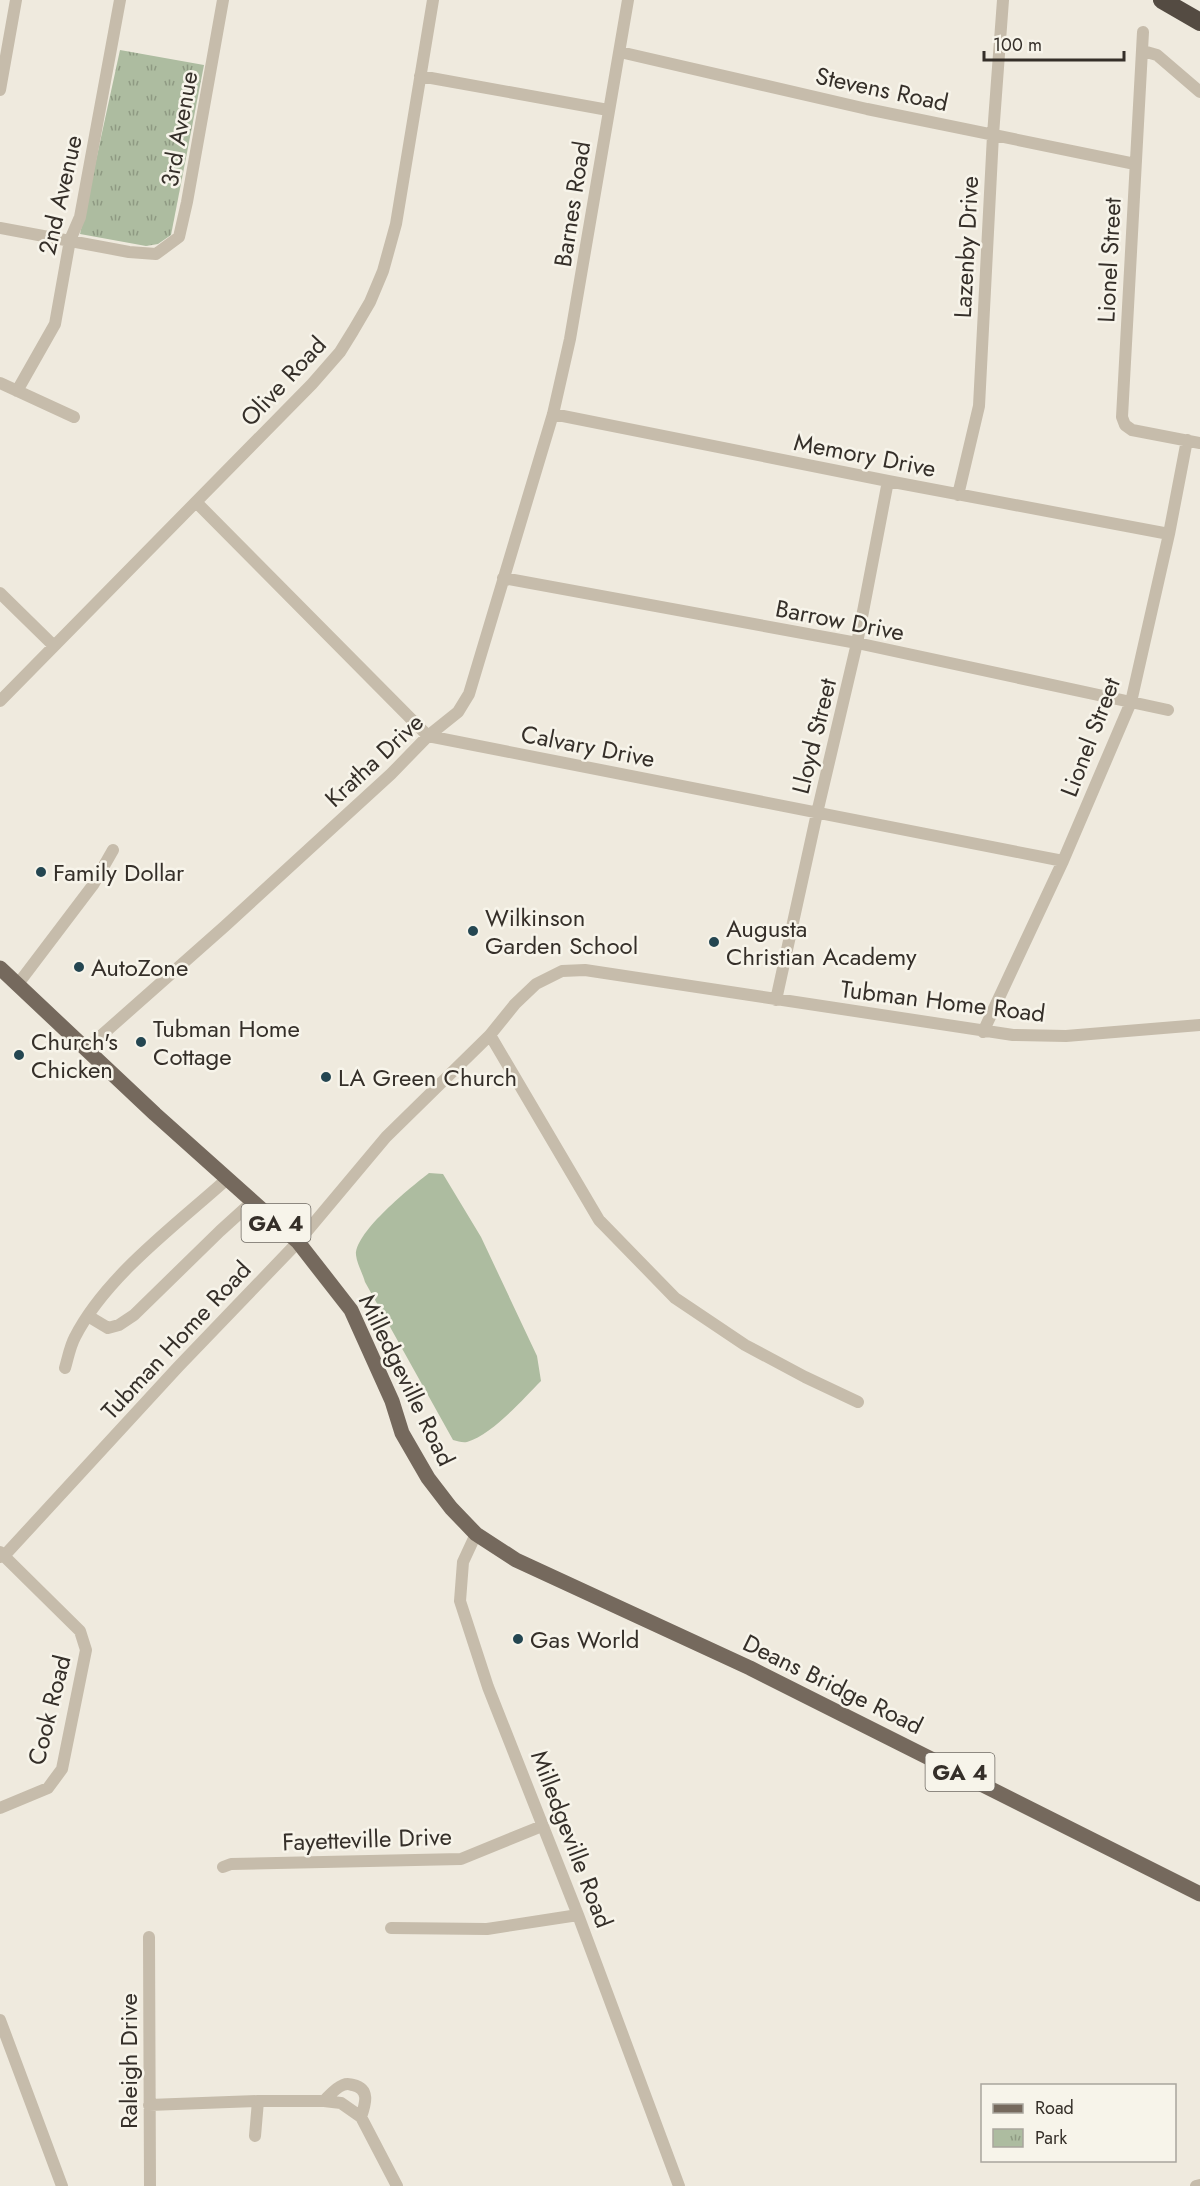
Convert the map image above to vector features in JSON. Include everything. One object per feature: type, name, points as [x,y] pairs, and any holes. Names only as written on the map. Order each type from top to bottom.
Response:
[{"type":"highway","points":[[1162,0],[1200,22]]},
{"type":"highway","points":[[1184,0],[1200,9]]},
{"type":"main road","name":"Milledgeville Road","points":[[0,968],[226,1179],[298,1242],[351,1310],[392,1401],[402,1433],[428,1478],[451,1508],[476,1534]]},
{"type":"main road","name":"Deans Bridge Road","points":[[476,1534],[516,1560],[750,1668],[1200,1894]]},
{"type":"street","points":[[0,90],[16,0]]},
{"type":"street","name":"2nd Avenue","points":[[17,391],[55,324],[70,240],[80,217],[120,0]]},
{"type":"street","name":"3rd Avenue","points":[[70,240],[129,252],[156,254],[179,237],[223,0]]},
{"type":"street","name":"Olive Road","points":[[0,701],[327,367],[349,338],[370,302],[383,271],[396,224],[433,0]]},
{"type":"street","name":"Barnes Road","points":[[553,414],[572,328],[628,0]]},
{"type":"street","name":"Lazenby Drive","points":[[958,495],[979,405],[993,135],[1003,0]]},
{"type":"street","name":"Lionel Street","points":[[983,1032],[1063,861],[1131,702],[1169,534],[1194,441],[1132,430],[1125,425],[1122,417],[1143,32]]},
{"type":"street","points":[[1143,51],[1157,55],[1200,92]]},
{"type":"street","name":"Stevens Road","points":[[620,52],[867,109],[1135,164]]},
{"type":"street","points":[[420,76],[608,110]]},
{"type":"street","points":[[0,228],[70,240]]},
{"type":"street","points":[[0,383],[74,417]]},
{"type":"street","name":"Memory Drive","points":[[553,414],[958,495],[1169,534]]},
{"type":"street","name":"Kratha Drive","points":[[86,1049],[391,774],[428,736],[458,712],[469,694],[553,414]]},
{"type":"street","name":"Lloyd Street","points":[[776,1000],[817,813],[858,643],[888,481]]},
{"type":"street","points":[[196,502],[428,736]]},
{"type":"street","name":"Barrow Drive","points":[[503,578],[858,643],[1168,710]]},
{"type":"street","points":[[0,593],[54,646]]},
{"type":"street","name":"Calvary Drive","points":[[428,736],[1063,861]]},
{"type":"street","points":[[18,984],[93,885],[113,850]]},
{"type":"street","name":"Tubman Home Road","points":[[1,1555],[298,1242],[386,1137],[490,1035],[515,1004],[536,984],[562,971],[585,970],[983,1032],[1065,1036],[1200,1025]]},
{"type":"street","points":[[490,1035],[599,1220],[675,1298],[745,1345],[858,1402]]},
{"type":"street","points":[[65,1368],[74,1339],[106,1292],[138,1259],[226,1179]]},
{"type":"street","points":[[88,1316],[108,1328],[119,1325],[252,1202]]},
{"type":"street","name":"Milledgeville Road","points":[[476,1534],[463,1562],[460,1601],[488,1687],[578,1915],[679,2186]]},
{"type":"street","name":"Cook Road","points":[[0,1808],[48,1788],[62,1768],[86,1650],[80,1631],[1,1555]]},
{"type":"street","name":"Fayetteville Drive","points":[[223,1867],[231,1864],[461,1859],[543,1826]]},
{"type":"street","points":[[391,1928],[487,1929],[578,1915]]},
{"type":"street","name":"Raleigh Drive","points":[[148,1936],[150,2186]]},
{"type":"street","points":[[0,2020],[62,2186]]},
{"type":"street","points":[[324,2101],[342,2085],[357,2085],[366,2095],[361,2117]]},
{"type":"street","points":[[255,2136],[258,2101]]},
{"type":"street","points":[[150,2105],[258,2101],[341,2103],[361,2117],[397,2186]]},
{"type":"street","points":[[1196,2186],[1200,2185]]},
{"type":"green space","points":[[120,50],[204,65],[171,235],[158,244],[146,246],[80,234]]},
{"type":"green space","points":[[429,1173],[443,1174],[481,1237],[537,1356],[541,1381],[497,1424],[467,1442],[453,1440],[365,1282],[356,1255],[364,1234],[385,1211]]},
{"type":"place","name":"Family Dollar","points":[[41,872]]},
{"type":"place","name":"Wilkinson Garden School","points":[[473,931]]},
{"type":"place","name":"Augusta Christian Academy","points":[[714,942]]},
{"type":"place","name":"AutoZone","points":[[79,967]]},
{"type":"place","name":"Tubman Home Cottage","points":[[141,1042]]},
{"type":"place","name":"Church's Chicken","points":[[19,1055]]},
{"type":"place","name":"LA Green Church","points":[[326,1077]]},
{"type":"place","name":"Gas World","points":[[518,1639]]}]
